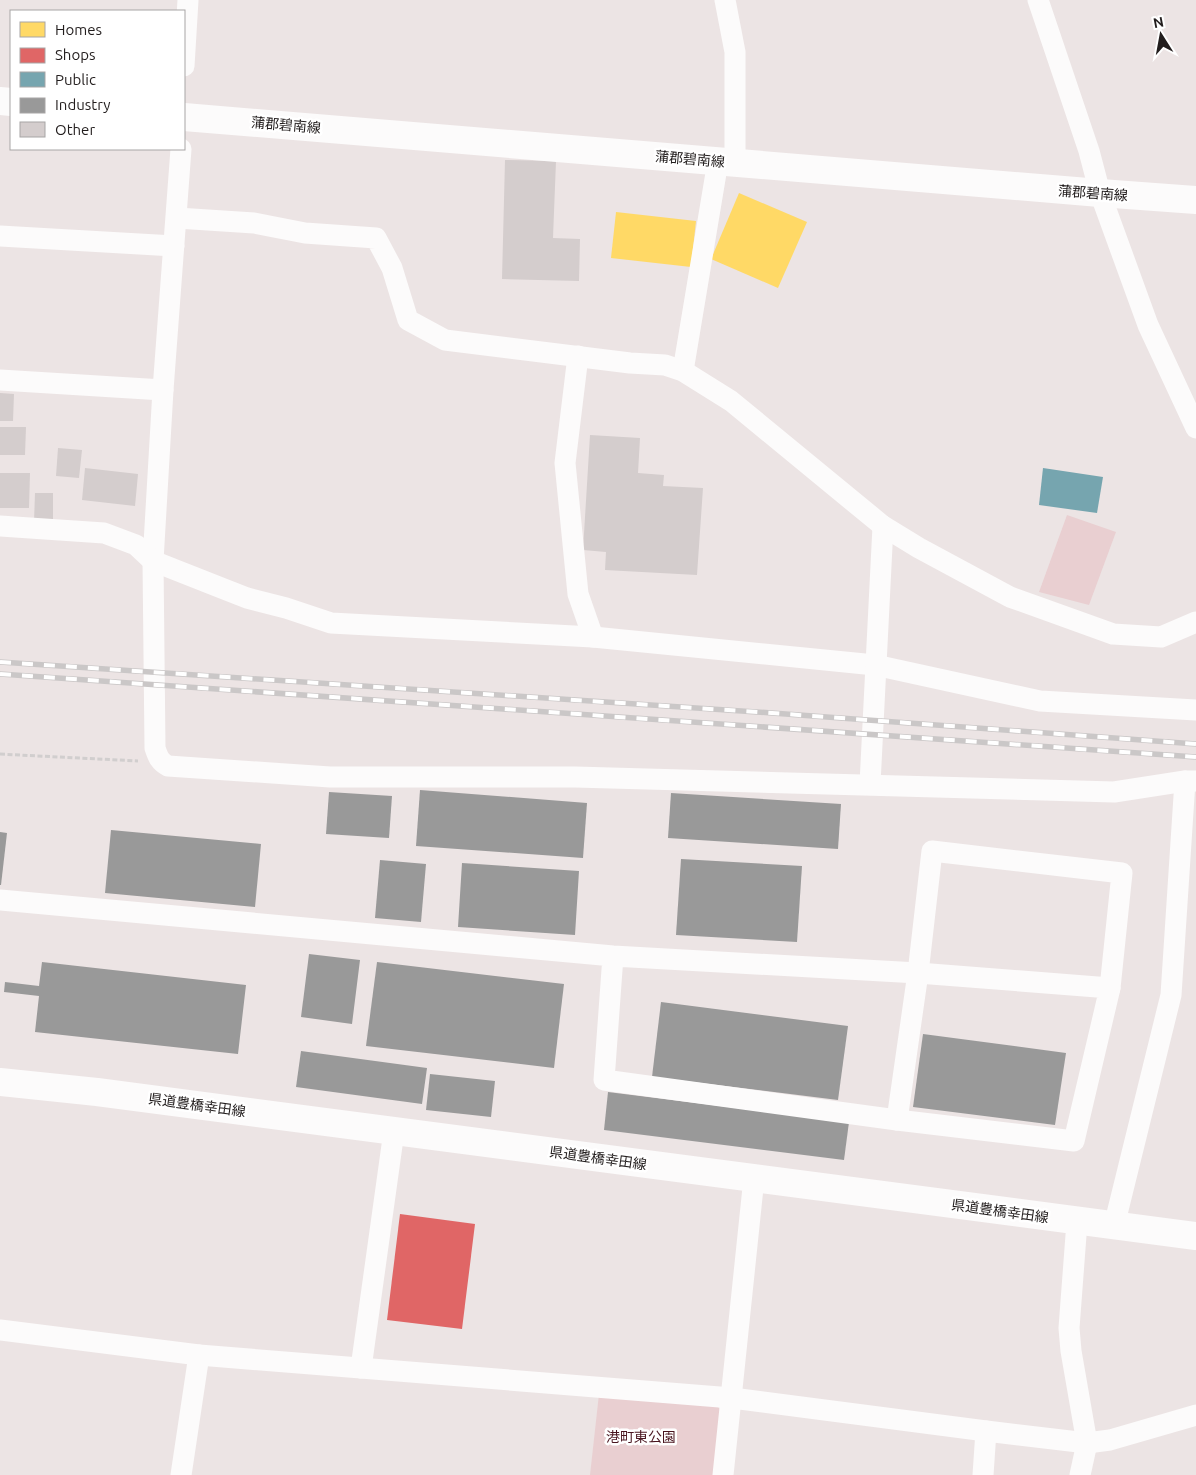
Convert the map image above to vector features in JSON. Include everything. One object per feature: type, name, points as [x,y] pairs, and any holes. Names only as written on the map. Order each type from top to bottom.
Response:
[{"type":"main road","name":"蒲郡碧南線","points":[[185,116],[1196,200]]},
{"type":"main road","name":"県道豊橋幸田線","points":[[0,1082],[97,1092],[1077,1222],[1196,1236]]},
{"type":"street","points":[[185,50],[188,0]]},
{"type":"street","points":[[683,371],[726,162],[735,52],[725,0]]},
{"type":"street","points":[[1038,0],[1089,151],[1100,193],[1148,325],[1196,428]]},
{"type":"street","points":[[181,150],[163,390],[153,561],[155,748],[157,756],[162,762],[168,766],[330,777],[575,778],[870,784],[1114,792],[1191,781],[1171,995],[1114,1226]]},
{"type":"street","points":[[177,218],[254,223],[305,233],[376,238],[392,268],[408,320],[445,340],[630,363],[665,365],[683,371],[731,401],[883,526],[919,548],[1010,597],[1113,634],[1161,637],[1196,622]]},
{"type":"street","points":[[0,236],[174,246]]},
{"type":"street","points":[[578,356],[565,463],[578,594],[593,637]]},
{"type":"street","points":[[0,380],[163,390]]},
{"type":"street","points":[[0,526],[104,533],[136,545],[153,561],[247,598],[286,608],[331,623],[593,637],[875,666],[1040,701],[1196,710]]},
{"type":"street","points":[[870,784],[883,526]]},
{"type":"street","points":[[613,956],[604,1080],[897,1120],[1074,1142],[1110,988],[1122,873],[932,851],[918,973],[897,1120]]},
{"type":"street","points":[[0,900],[613,956],[918,973],[1110,988]]},
{"type":"street","points":[[361,1368],[394,1131]]},
{"type":"street","points":[[723,1475],[754,1178]]},
{"type":"street","points":[[1077,1222],[1069,1328],[1071,1351],[1087,1443],[1080,1475]]},
{"type":"street","points":[[0,1330],[198,1356],[732,1398],[1087,1443],[1110,1440],[1196,1415]]},
{"type":"street","points":[[181,1475],[198,1356]]},
{"type":"street","points":[[983,1475],[986,1431]]},
{"type":"path","points":[[0,754],[162,762]]},
{"type":"green space","points":[[1067,515],[1116,532],[1089,605],[1039,592]]},
{"type":"green space","name":"港町東公園","points":[[599,1394],[716,1405],[720,1409],[715,1475],[590,1475]]},
{"type":"building: Homes","points":[[739,193],[807,222],[778,288],[711,259]]},
{"type":"building: Homes","points":[[616,212],[696,221],[691,267],[611,258]]},
{"type":"building: Shops","points":[[400,1214],[475,1224],[462,1329],[387,1320]]},
{"type":"building: Public","points":[[1043,468],[1103,477],[1097,513],[1039,505]]},
{"type":"building: Industry","points":[[420,790],[587,803],[583,858],[416,846]]},
{"type":"building: Industry","points":[[329,792],[392,796],[389,838],[326,834]]},
{"type":"building: Industry","points":[[671,793],[841,804],[838,849],[668,838]]},
{"type":"building: Industry","points":[[111,830],[261,844],[255,907],[105,893]]},
{"type":"building: Industry","points":[[0,832],[7,833],[1,885],[0,885]]},
{"type":"building: Industry","points":[[681,859],[802,866],[797,942],[676,935]]},
{"type":"building: Industry","points":[[380,860],[426,864],[421,922],[375,918]]},
{"type":"building: Industry","points":[[462,863],[579,871],[575,935],[458,927]]},
{"type":"building: Industry","points":[[309,954],[360,960],[352,1024],[301,1017]]},
{"type":"building: Industry","points":[[42,962],[246,985],[238,1054],[35,1032],[39,996],[4,992],[5,982],[39,986]]},
{"type":"building: Industry","points":[[377,962],[564,984],[554,1068],[366,1046]]},
{"type":"building: Industry","points":[[661,1002],[848,1026],[838,1100],[652,1077]]},
{"type":"building: Industry","points":[[923,1034],[1066,1053],[1055,1125],[913,1107]]},
{"type":"building: Industry","points":[[301,1051],[427,1068],[422,1104],[296,1087]]},
{"type":"building: Industry","points":[[430,1074],[495,1081],[491,1117],[426,1110]]},
{"type":"building: Industry","points":[[608,1092],[849,1122],[844,1160],[604,1130]]},
{"type":"building: Other","points":[[505,160],[556,161],[553,238],[580,239],[579,281],[502,279]]},
{"type":"building: Other","points":[[0,393],[14,394],[13,421],[0,421]]},
{"type":"building: Other","points":[[0,427],[26,427],[25,455],[0,455]]},
{"type":"building: Other","points":[[590,435],[640,438],[638,473],[664,475],[663,486],[703,488],[697,575],[605,570],[606,552],[583,550]]},
{"type":"building: Other","points":[[58,448],[82,450],[79,478],[56,476]]},
{"type":"building: Other","points":[[85,468],[138,474],[135,506],[82,500]]},
{"type":"building: Other","points":[[0,473],[30,473],[29,508],[0,508]]},
{"type":"building: Other","points":[[35,493],[53,493],[53,522],[34,522]]},
{"type":"railway","points":[[0,662],[772,713],[1196,744]]},
{"type":"railway","points":[[0,674],[1196,757]]}]
